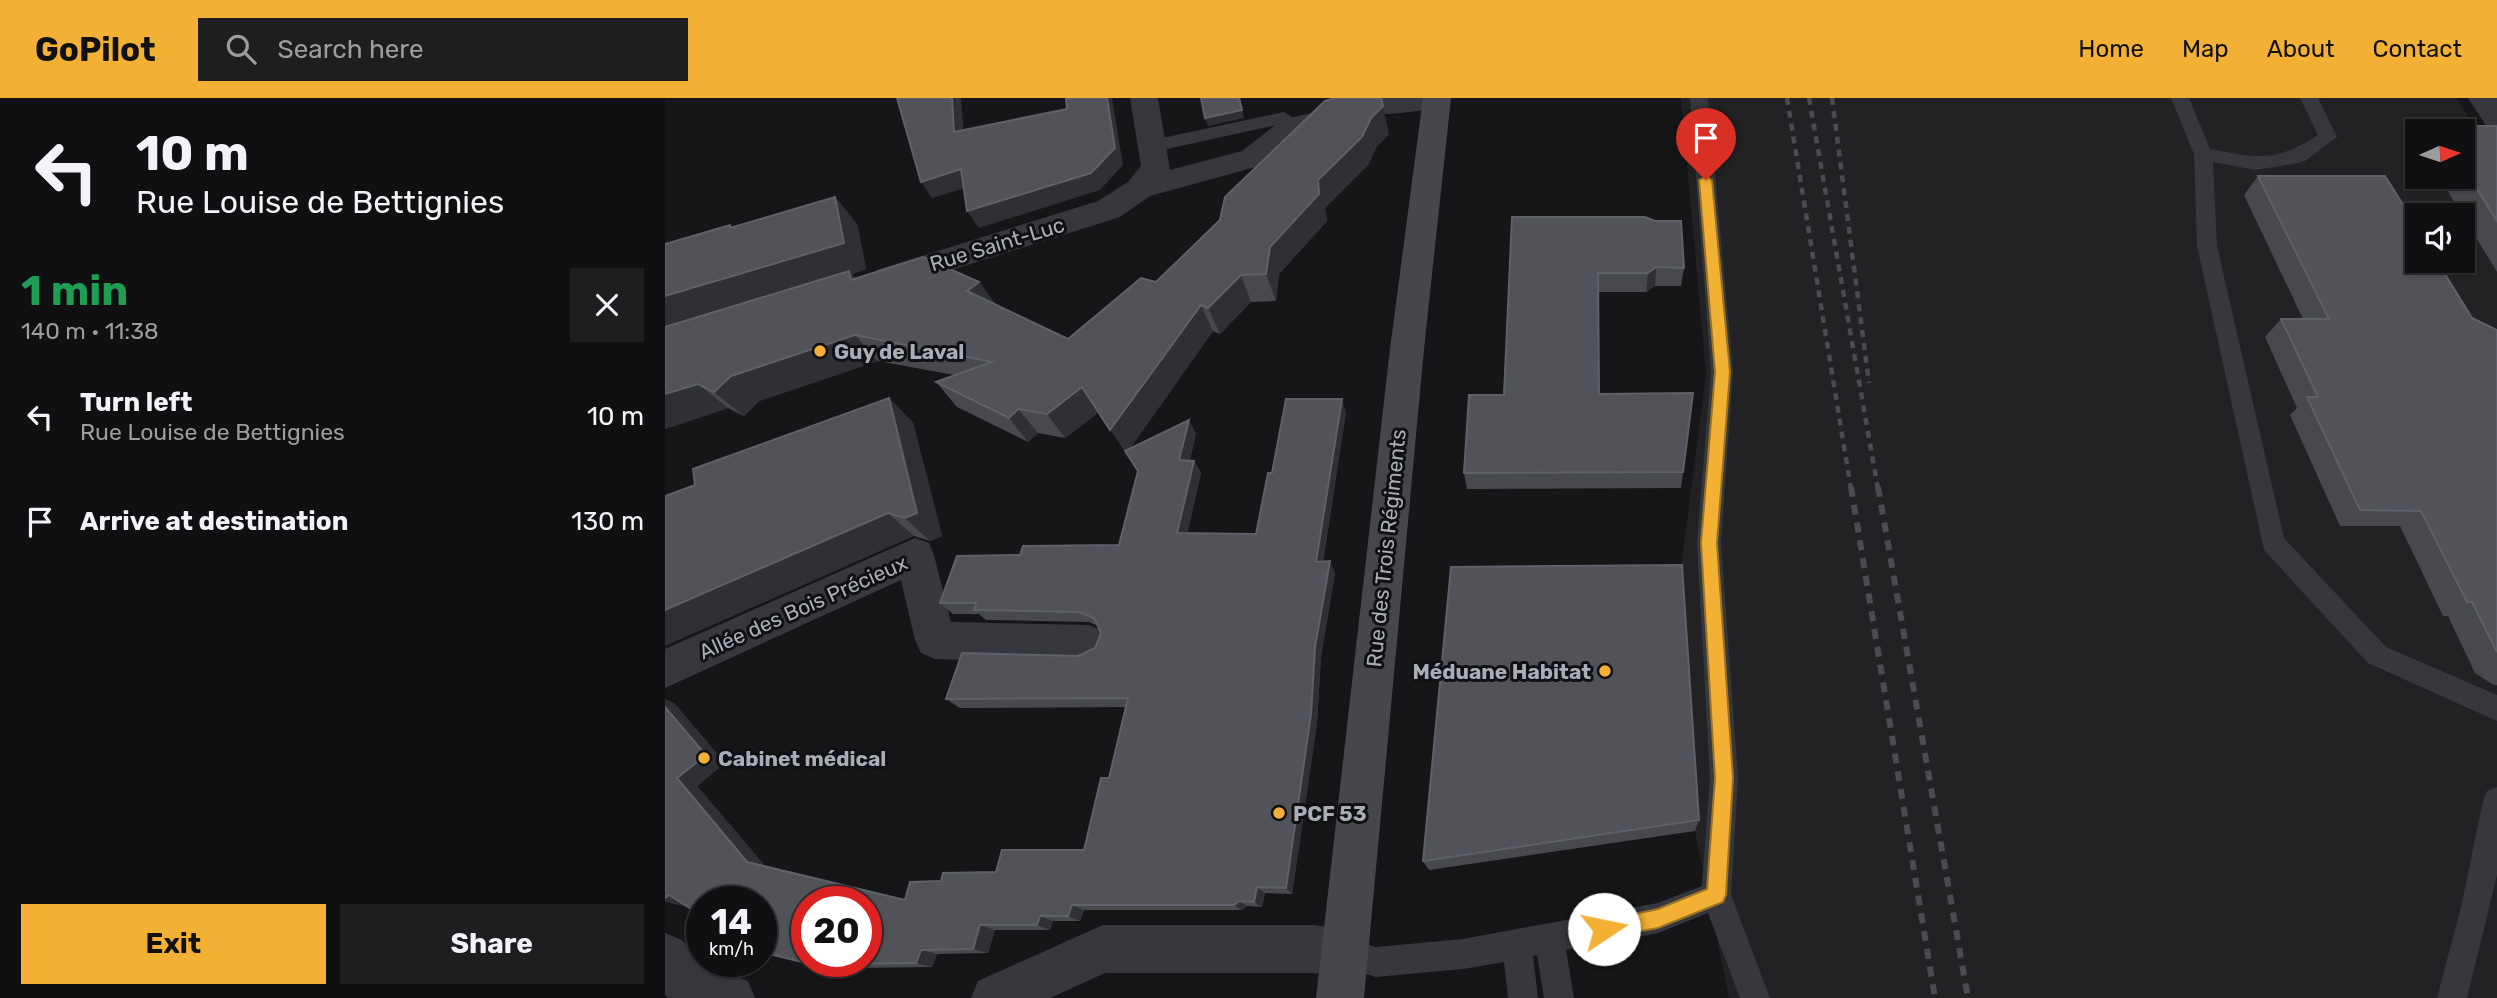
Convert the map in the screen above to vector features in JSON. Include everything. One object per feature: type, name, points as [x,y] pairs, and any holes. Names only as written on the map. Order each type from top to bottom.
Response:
[{"type":"main road","name":"Rue des Trois Régiments","points":[[1341,975],[1405,363],[1437,99]]},
{"type":"street","points":[[1144,98],[1149,168]]},
{"type":"street","points":[[2482,98],[2497,120]]},
{"type":"street","points":[[1379,107],[1388,103],[1437,99]]},
{"type":"street","name":"Rue Saint-Luc","points":[[861,286],[1109,209],[1149,168],[1252,158],[1292,127],[1335,116]]},
{"type":"street","name":"Allée des Bois Précieux","points":[[665,669],[915,555],[935,640],[1089,644]]},
{"type":"street","points":[[995,998],[1103,949],[1312,949],[1341,975]]},
{"type":"street","points":[[665,957],[688,985],[731,998]]},
{"type":"lane","points":[[1699,98],[1723,372],[1709,543],[1724,778],[1716,895],[1755,998]]},
{"type":"lane","points":[[2180,98],[2203,154],[2207,246],[2273,543],[2377,654],[2497,708]]},
{"type":"lane","points":[[2203,154],[2255,164],[2298,156],[2328,137],[2309,98]]},
{"type":"lane","points":[[1149,168],[1284,118]]},
{"type":"lane","points":[[2452,998],[2476,907],[2497,801]]},
{"type":"lane","points":[[1341,975],[1376,962],[1463,954],[1658,918],[1716,895]]},
{"type":"lane","points":[[1549,939],[1559,998]]},
{"type":"lane","points":[[1517,945],[1523,998]]},
{"type":"shaded area","points":[[1681,98],[2456,98],[2470,119],[2405,119],[2405,189],[2446,189],[2455,203],[2405,203],[2405,273],[2475,273],[2475,236],[2497,272],[2497,998],[1729,998],[1695,831],[1679,583],[1706,374]]},
{"type":"shaded area","points":[[2475,126],[2489,146],[2475,138]]},
{"type":"building","points":[[897,98],[952,98],[954,132],[1067,109],[1066,98],[1107,98],[1115,148],[1091,173],[967,211],[961,169],[921,182]]},
{"type":"building","points":[[1201,98],[1239,98],[1242,110],[1205,118]]},
{"type":"building","points":[[1335,98],[1381,98],[1383,106],[1371,118],[1362,137],[1318,180],[1319,194],[1270,247],[1266,274],[1241,275],[1208,308],[1201,305],[1110,430],[1082,387],[1047,414],[1018,409],[1009,418],[936,382],[992,362],[855,335],[731,376],[714,392],[698,384],[665,394],[665,327],[849,271],[851,280],[923,257],[979,282],[967,291],[1068,339],[1141,278],[1156,282],[1220,220],[1225,197],[1325,101]]},
{"type":"building","points":[[2475,126],[2497,126],[2497,221],[2475,186]]},
{"type":"building","points":[[2258,176],[2385,176],[2405,208],[2405,273],[2444,273],[2472,318],[2497,330],[2497,652],[2472,602],[2467,602],[2421,511],[2360,510],[2307,397],[2318,397],[2281,319],[2329,319]]},
{"type":"building","points":[[835,197],[844,243],[665,296],[665,244]]},
{"type":"building","points":[[1512,217],[1645,217],[1655,221],[1681,221],[1684,268],[1656,267],[1648,273],[1598,273],[1599,394],[1693,393],[1683,472],[1464,473],[1469,395],[1504,395]]},
{"type":"building","points":[[889,398],[917,513],[905,518],[888,513],[665,610],[665,496],[695,485],[693,469]]},
{"type":"building","points":[[1286,399],[1342,399],[1316,562],[1330,561],[1315,647],[1311,714],[1286,888],[1257,887],[1254,902],[1239,901],[1234,905],[1072,905],[1068,916],[1040,916],[1037,925],[980,925],[973,949],[921,950],[916,963],[882,963],[882,894],[905,900],[910,882],[941,881],[943,873],[996,872],[1002,850],[1084,850],[1101,778],[1109,778],[1128,698],[946,699],[962,653],[1078,656],[1095,648],[1101,633],[1094,618],[1079,612],[974,610],[976,603],[940,603],[957,556],[1020,555],[1023,546],[1119,545],[1138,471],[1125,451],[1189,420],[1179,460],[1194,461],[1177,533],[1256,534],[1268,473],[1272,473]]},
{"type":"building","points":[[1682,565],[1699,820],[1423,861],[1451,567]]},
{"type":"building","points":[[665,707],[706,755],[677,778],[747,862],[847,886],[791,886],[791,959],[777,956],[777,886],[686,886],[686,906],[669,895],[665,898]]},
{"type":"railway","points":[[1787,98],[1851,489]]},
{"type":"railway","points":[[1809,98],[1878,489]]},
{"type":"railway","points":[[1832,98],[1869,383]]},
{"type":"railway","points":[[1851,487],[1935,998]]},
{"type":"railway","points":[[1878,487],[1968,998]]},
{"type":"place","name":"Guy de Laval","points":[[820,351]]},
{"type":"place","name":"Méduane Habitat","points":[[1605,671]]},
{"type":"place","name":"Cabinet médical","points":[[704,758]]},
{"type":"place","name":"PCF 53","points":[[1279,813]]},
{"type":"route","points":[[1604,929],[1658,918],[1716,895],[1724,778],[1709,543],[1723,372],[1706,180]]}]
